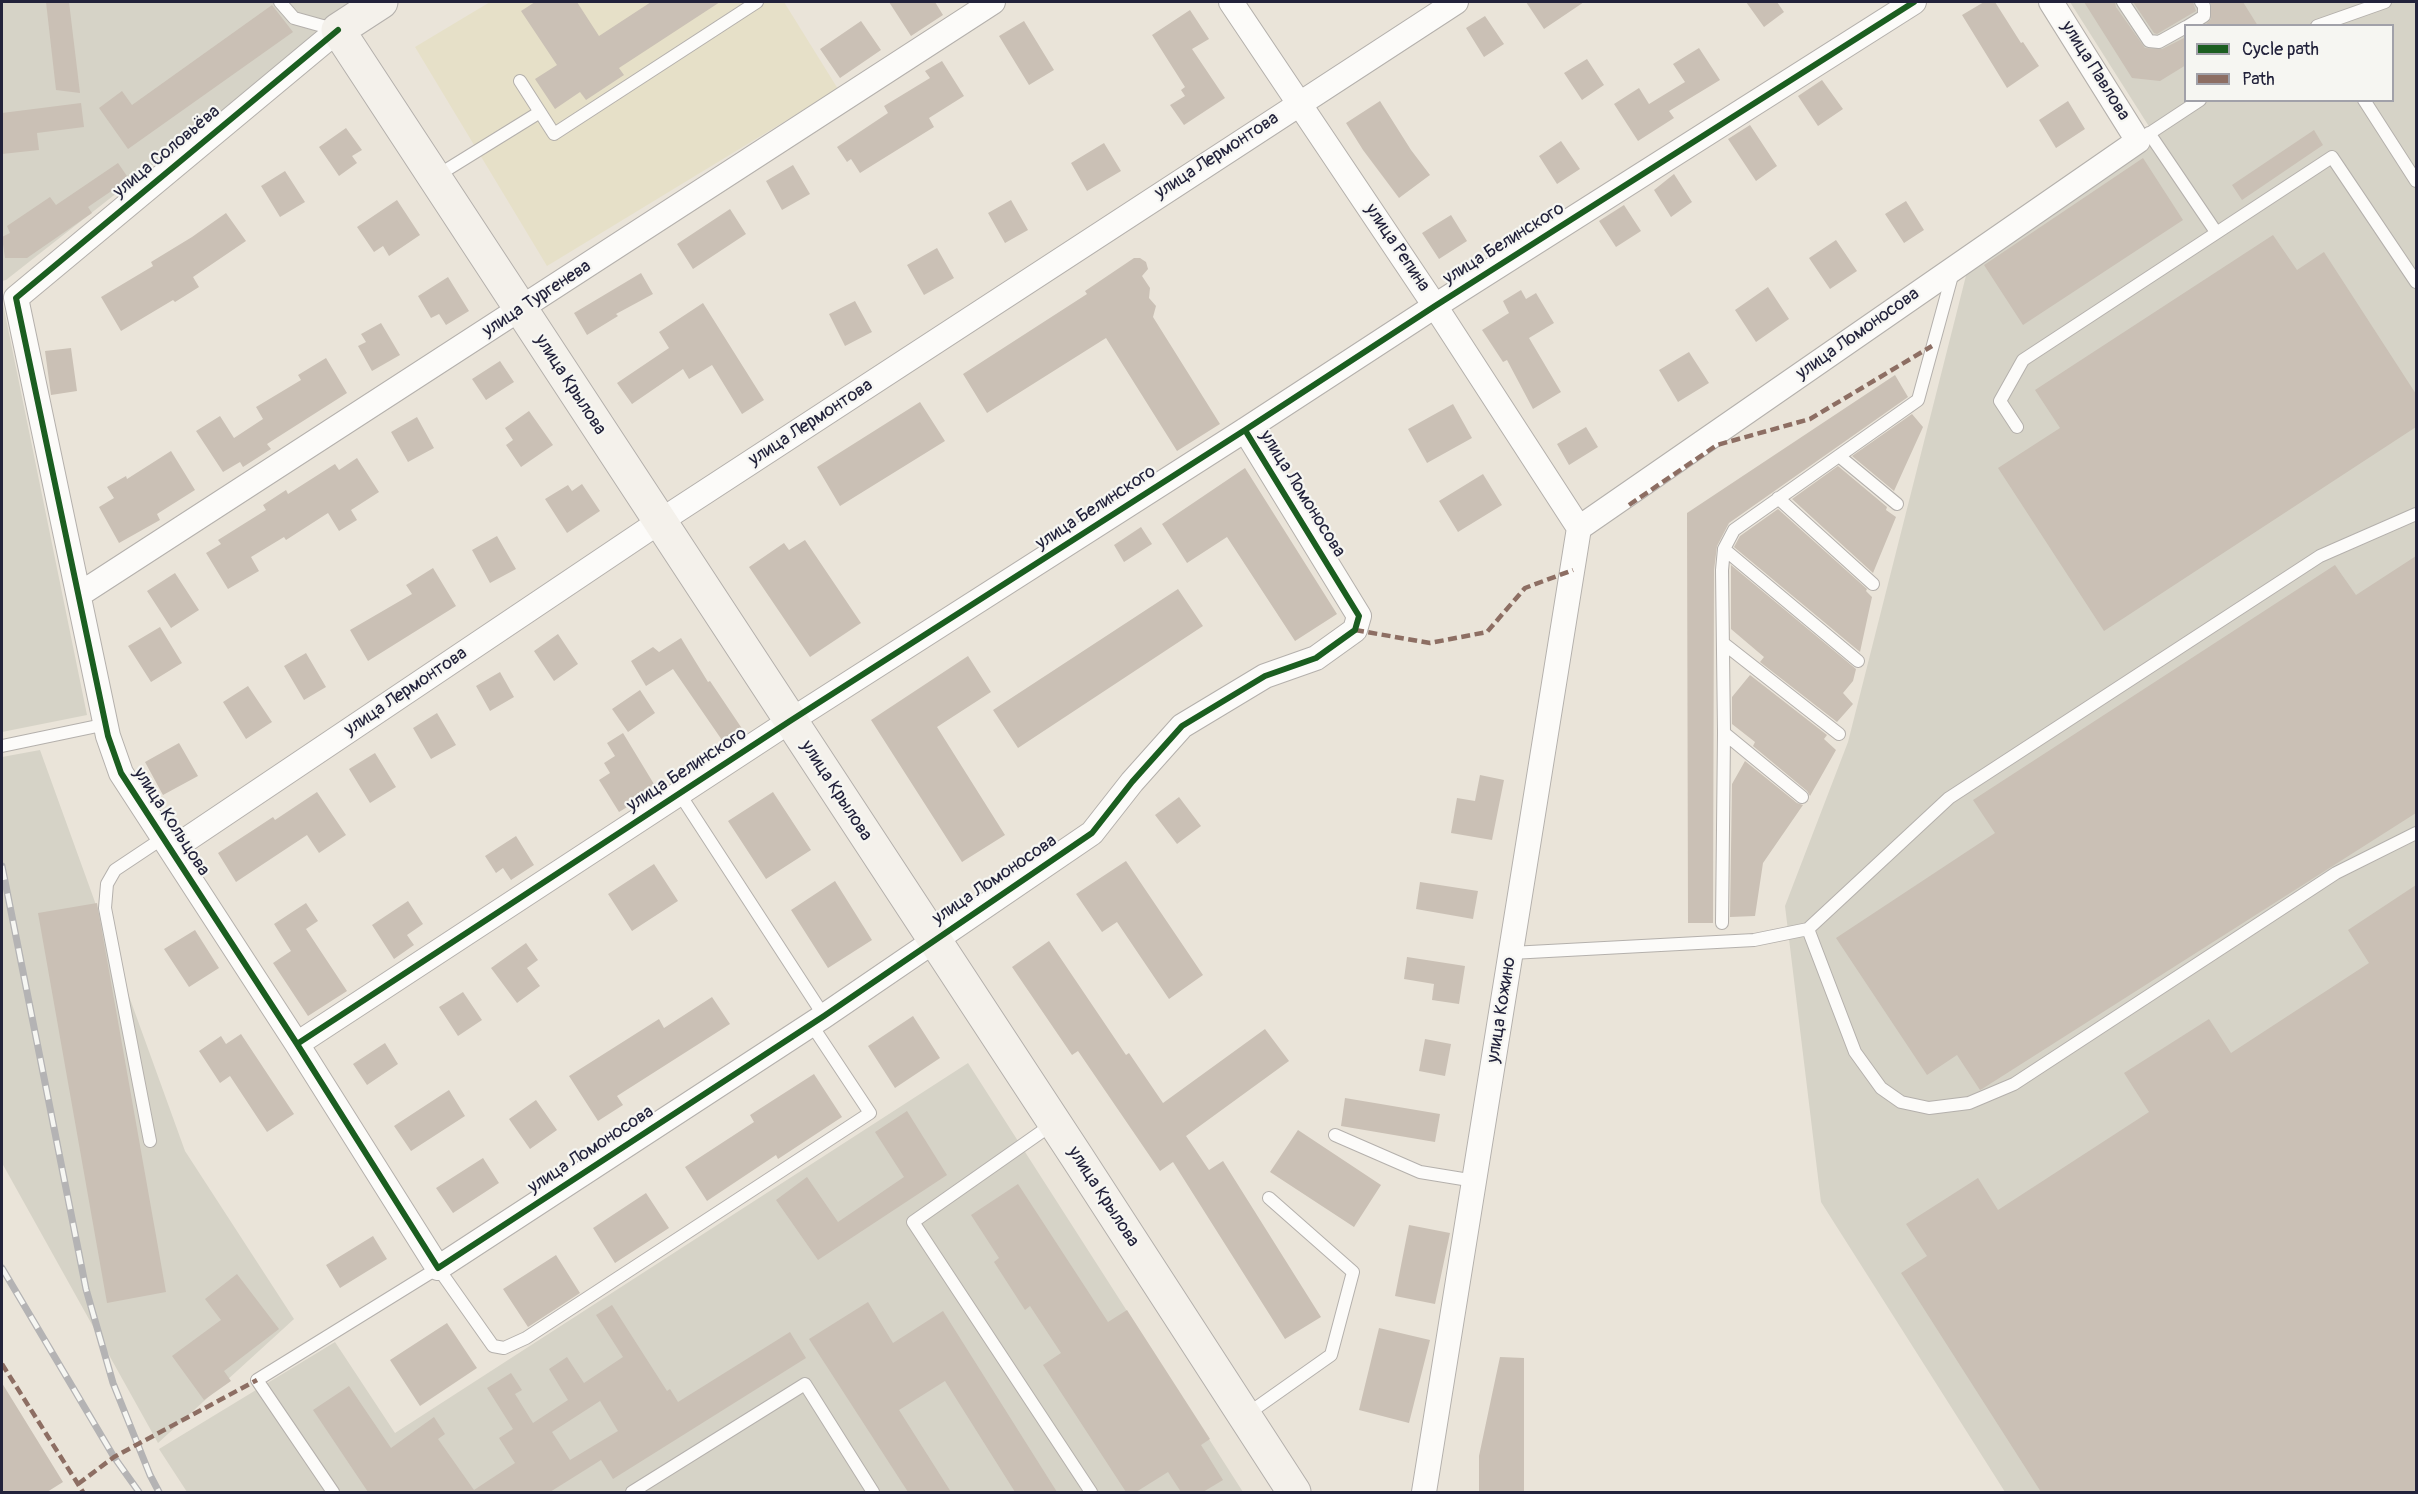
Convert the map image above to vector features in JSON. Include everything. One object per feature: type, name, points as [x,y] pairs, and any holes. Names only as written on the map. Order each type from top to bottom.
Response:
[{"type":"main road","name":"улица Соловьёва","points":[[338,30],[381,2]]},
{"type":"main road","name":"улица Крылова","points":[[338,30],[1294,1492]]},
{"type":"street","name":"улица Тургенева","points":[[80,594],[993,2]]},
{"type":"street","name":"улица Репина","points":[[1231,2],[1435,306],[1579,528]]},
{"type":"street","name":"улица Лермонтова","points":[[167,844],[1299,102],[1456,2]]},
{"type":"street","name":"улица Белинского","points":[[297,1044],[790,721],[1435,306],[1914,2]]},
{"type":"street","name":"улица Павлова","points":[[2052,2],[2143,137]]},
{"type":"street","name":"улица Соловьёва","points":[[16,298],[338,30]]},
{"type":"street","name":"улица Ломоносова","points":[[1579,528],[2143,137]]},
{"type":"street","name":"улица Кольцова","points":[[16,298],[108,736],[121,773],[297,1044],[438,1268]]},
{"type":"street","name":"улица Ломоносова","points":[[438,1268],[818,1020],[1092,833],[1132,782],[1182,726],[1265,676],[1316,658],[1355,630],[1359,616],[1245,430]]},
{"type":"street","name":"улица Кожино","points":[[1424,1492],[1579,528]]},
{"type":"lane","points":[[280,2],[294,18],[338,30]]},
{"type":"lane","points":[[520,81],[554,134],[757,2]]},
{"type":"lane","points":[[2122,2],[2149,42],[2159,42],[2184,28]]},
{"type":"lane","points":[[2190,24],[2204,16],[2204,6],[2201,2]]},
{"type":"lane","points":[[2323,24],[2385,2]]},
{"type":"lane","points":[[2197,102],[2143,137],[2216,232]]},
{"type":"lane","points":[[2365,102],[2416,181]]},
{"type":"lane","points":[[434,177],[540,112]]},
{"type":"lane","points":[[2017,427],[2000,400],[2023,360],[2332,157],[2416,282]]},
{"type":"lane","points":[[1722,923],[1724,733],[1722,570],[1724,549],[1734,530],[1918,400],[1954,268]]},
{"type":"lane","points":[[1839,456],[1897,504]]},
{"type":"lane","points":[[1778,498],[1873,584]]},
{"type":"lane","points":[[1511,953],[1754,940],[1808,929],[1949,798],[2320,556],[2416,514]]},
{"type":"lane","points":[[1724,549],[1858,661]]},
{"type":"lane","points":[[1723,644],[1839,734]]},
{"type":"lane","points":[[2,746],[107,724]]},
{"type":"lane","points":[[1724,733],[1802,797]]},
{"type":"lane","points":[[438,1268],[493,1346],[504,1348],[526,1338],[870,1113],[818,1020],[679,794]]},
{"type":"lane","points":[[1808,929],[1855,1052],[1881,1088],[1901,1102],[1929,1108],[1970,1103],[2014,1084],[2336,873],[2416,833]]},
{"type":"lane","points":[[150,1141],[105,908],[107,884],[115,870],[167,844]]},
{"type":"lane","points":[[1054,1122],[913,1222],[1091,1492]]},
{"type":"lane","points":[[1335,1135],[1420,1172],[1475,1181]]},
{"type":"lane","points":[[1245,1416],[1331,1355],[1353,1272],[1269,1198]]},
{"type":"lane","name":"улица Ломоносова","points":[[333,1492],[257,1380],[438,1268]]},
{"type":"lane","points":[[632,1492],[805,1384],[873,1492]]},
{"type":"shaded area","points":[[2,2],[360,2],[2,281]]},
{"type":"shaded area","points":[[490,2],[784,2],[838,89],[547,266],[415,47]]},
{"type":"shaded area","points":[[2070,2],[2416,2],[2416,1492],[2005,1492],[1821,1202],[1785,906],[1848,742],[1973,248],[2150,128]]},
{"type":"shaded area","points":[[2,304],[87,715],[2,732]]},
{"type":"shaded area","points":[[40,750],[185,1151],[294,1319],[158,1443],[2,1163],[2,757]]},
{"type":"shaded area","points":[[968,1063],[1243,1492],[187,1492],[159,1449],[335,1342],[395,1433]]},
{"type":"building","points":[[46,2],[69,2],[80,93],[56,90]]},
{"type":"building","points":[[535,2],[577,2],[599,36],[651,2],[720,2],[619,68],[624,75],[586,100],[580,92],[555,109],[535,79],[557,65],[521,11]]},
{"type":"building","points":[[889,2],[935,2],[943,15],[911,36]]},
{"type":"building","points":[[1526,2],[1584,2],[1544,29]]},
{"type":"building","points":[[1746,2],[1777,2],[1784,12],[1764,27]]},
{"type":"building","points":[[1984,2],[1995,2],[2021,43],[2023,42],[2039,66],[2007,88],[1962,15]]},
{"type":"building","points":[[2084,2],[2115,2],[2116,7],[2145,48],[2162,49],[2184,38],[2184,66],[2160,81],[2132,78]]},
{"type":"building","points":[[2133,2],[2193,2],[2196,11],[2157,34]]},
{"type":"building","points":[[2211,2],[2243,2],[2257,24],[2206,24],[2211,19]]},
{"type":"building","points":[[272,5],[293,32],[128,149],[99,108],[122,91],[132,105]]},
{"type":"building","points":[[1190,10],[1209,39],[1192,49],[1225,98],[1184,125],[1170,105],[1185,96],[1181,90],[1185,87],[1152,35]]},
{"type":"building","points":[[1485,16],[1504,44],[1484,57],[1466,28]]},
{"type":"building","points":[[861,21],[881,50],[840,78],[820,49]]},
{"type":"building","points":[[1024,21],[1054,70],[1029,85],[999,36]]},
{"type":"building","points":[[1699,48],[1720,80],[1669,111],[1674,118],[1638,141],[1614,104],[1639,88],[1649,104],[1685,82],[1673,64]]},
{"type":"building","points":[[1587,59],[1604,85],[1582,100],[1564,73]]},
{"type":"building","points":[[942,61],[964,96],[929,118],[934,127],[860,173],[851,159],[847,162],[837,147],[888,113],[884,106],[930,78],[925,71]]},
{"type":"building","points":[[1822,80],[1843,109],[1818,126],[1798,96]]},
{"type":"building","points":[[1380,101],[1430,175],[1399,198],[1346,123]]},
{"type":"building","points":[[2068,101],[2085,129],[2056,148],[2039,120]]},
{"type":"building","points":[[81,103],[84,127],[37,133],[39,150],[2,154],[2,113]]},
{"type":"building","points":[[1750,125],[1777,166],[1756,181],[1728,139]]},
{"type":"building","points":[[346,128],[362,150],[352,156],[357,163],[339,176],[319,147]]},
{"type":"building","points":[[2314,130],[2323,145],[2242,200],[2232,185]]},
{"type":"building","points":[[1561,141],[1580,169],[1557,184],[1539,156]]},
{"type":"building","points":[[1104,143],[1121,171],[1087,191],[1071,163]]},
{"type":"building","points":[[2143,158],[2183,220],[2023,325],[1984,265]]},
{"type":"building","points":[[118,163],[129,179],[88,207],[92,213],[27,258],[5,258],[2,237],[10,233],[7,226],[50,197],[56,205]]},
{"type":"building","points":[[793,165],[810,194],[782,210],[766,181]]},
{"type":"building","points":[[285,171],[305,202],[280,217],[261,186]]},
{"type":"building","points":[[1674,174],[1692,202],[1671,217],[1654,190]]},
{"type":"building","points":[[397,200],[420,235],[389,256],[383,246],[374,252],[357,227]]},
{"type":"building","points":[[1011,200],[1028,230],[1005,243],[988,213]]},
{"type":"building","points":[[1906,201],[1924,230],[1904,243],[1885,214]]},
{"type":"building","points":[[1624,205],[1641,231],[1616,247],[1599,221]]},
{"type":"building","points":[[730,209],[746,234],[693,269],[677,244]]},
{"type":"building","points":[[226,213],[246,241],[193,277],[199,287],[121,331],[101,297],[153,266],[151,262]]},
{"type":"building","points":[[1451,215],[1467,241],[1439,259],[1422,233]]},
{"type":"building","points":[[2273,235],[2297,270],[2324,252],[2416,394],[2416,427],[2104,631],[1998,468],[2060,428],[2035,390]]},
{"type":"building","points":[[1836,240],[1857,271],[1830,289],[1809,258]]},
{"type":"building","points":[[937,248],[954,278],[924,295],[907,265]]},
{"type":"building","points":[[1134,258],[1140,258],[1146,262],[1148,269],[1142,276],[1150,288],[1149,298],[1156,306],[1153,317],[1220,424],[1177,451],[1106,338],[987,413],[963,374],[1087,294],[1085,291]]},
{"type":"building","points":[[641,273],[653,294],[616,314],[618,316],[587,335],[574,313]]},
{"type":"building","points":[[448,277],[469,311],[446,325],[439,314],[431,318],[418,296]]},
{"type":"building","points":[[1768,287],[1789,319],[1756,342],[1735,310]]},
{"type":"building","points":[[1521,290],[1526,299],[1536,293],[1554,323],[1529,338],[1561,392],[1533,409],[1507,360],[1503,362],[1482,330],[1509,313],[1503,301]]},
{"type":"building","points":[[855,301],[872,332],[845,346],[829,314]]},
{"type":"building","points":[[703,303],[764,400],[742,414],[712,365],[689,379],[683,369],[632,404],[617,383],[669,348],[659,332]]},
{"type":"building","points":[[381,323],[400,355],[372,371],[358,346],[366,342],[361,334]]},
{"type":"building","points":[[71,348],[77,391],[51,395],[45,351]]},
{"type":"building","points":[[1689,352],[1709,383],[1678,402],[1659,370]]},
{"type":"building","points":[[326,358],[347,393],[267,444],[271,449],[243,467],[240,462],[223,472],[196,431],[220,416],[234,438],[263,419],[256,407],[301,380],[298,375]]},
{"type":"building","points":[[500,361],[514,382],[486,400],[472,379]]},
{"type":"building","points":[[1895,375],[1908,397],[1729,523],[1717,546],[1714,570],[1713,923],[1688,923],[1687,513]]},
{"type":"building","points":[[920,402],[945,441],[840,506],[817,467]]},
{"type":"building","points":[[1453,404],[1472,438],[1427,463],[1408,429]]},
{"type":"building","points":[[529,411],[553,445],[521,467],[506,445],[513,440],[505,428]]},
{"type":"building","points":[[1912,414],[1923,427],[1894,491],[1852,456]]},
{"type":"building","points":[[417,417],[434,448],[408,462],[391,432]]},
{"type":"building","points":[[1586,427],[1598,447],[1569,465],[1557,444]]},
{"type":"building","points":[[171,451],[195,490],[157,514],[160,520],[119,543],[99,507],[114,498],[107,487],[126,476],[127,479]]},
{"type":"building","points":[[357,458],[379,492],[351,510],[357,520],[339,531],[328,513],[286,540],[284,537],[251,557],[259,571],[228,589],[206,553],[221,544],[218,540],[266,510],[263,505],[286,490],[288,494],[335,464],[339,470]]},
{"type":"building","points":[[1838,466],[1896,517],[1873,573],[1792,499]]},
{"type":"building","points":[[1245,468],[1337,614],[1295,641],[1227,537],[1187,563],[1162,524]]},
{"type":"building","points":[[1483,474],[1502,505],[1458,532],[1439,501]]},
{"type":"building","points":[[582,484],[600,511],[567,533],[545,499],[568,485],[572,491]]},
{"type":"building","points":[[1778,509],[1867,589],[1866,591],[1872,597],[1860,652],[1734,547],[1740,536]]},
{"type":"building","points":[[1141,527],[1152,544],[1124,562],[1114,545]]},
{"type":"building","points":[[497,536],[516,569],[490,583],[472,550]]},
{"type":"building","points":[[805,540],[861,623],[810,657],[749,567],[784,543],[789,550]]},
{"type":"building","points":[[2416,556],[2416,813],[1982,1089],[1980,1090],[1957,1055],[1927,1075],[1836,938],[1995,833],[1973,800],[2335,565],[2356,595]]},
{"type":"building","points":[[1731,565],[1856,669],[1853,681],[1843,693],[1853,704],[1837,722],[1760,662],[1764,657],[1731,629]]},
{"type":"building","points":[[433,568],[456,606],[368,661],[350,630],[412,594],[406,585]]},
{"type":"building","points":[[175,573],[199,610],[171,628],[147,591]]},
{"type":"building","points":[[1178,589],[1203,626],[1018,748],[993,710]]},
{"type":"building","points":[[160,627],[182,663],[151,682],[128,646]]},
{"type":"building","points":[[558,634],[578,664],[554,681],[534,651]]},
{"type":"building","points":[[681,638],[708,682],[710,681],[743,730],[724,743],[673,669],[646,686],[631,661],[653,647],[659,652]]},
{"type":"building","points":[[306,653],[326,687],[304,700],[284,666]]},
{"type":"building","points":[[968,656],[991,692],[937,727],[1005,835],[962,862],[871,720]]},
{"type":"building","points":[[500,672],[514,697],[490,711],[476,686]]},
{"type":"building","points":[[1750,675],[1827,735],[1824,739],[1836,750],[1810,796],[1753,746],[1755,742],[1732,724],[1732,697]]},
{"type":"building","points":[[248,686],[272,722],[246,739],[223,702]]},
{"type":"building","points":[[640,690],[655,713],[628,732],[612,709]]},
{"type":"building","points":[[437,713],[456,745],[431,759],[413,728]]},
{"type":"building","points":[[623,733],[657,789],[619,812],[599,780],[610,773],[604,763],[615,756],[607,743]]},
{"type":"building","points":[[179,743],[198,776],[163,795],[145,762]]},
{"type":"building","points":[[375,753],[396,787],[370,803],[349,769]]},
{"type":"building","points":[[1745,761],[1797,803],[1803,805],[1763,863],[1755,916],[1730,917],[1732,784]]},
{"type":"building","points":[[1480,775],[1504,780],[1492,840],[1451,833],[1457,798],[1475,801]]},
{"type":"building","points":[[317,792],[346,835],[319,853],[307,835],[236,882],[218,853],[273,817],[275,820]]},
{"type":"building","points":[[773,792],[811,850],[766,879],[728,821]]},
{"type":"building","points":[[1179,797],[1201,826],[1177,844],[1155,815]]},
{"type":"building","points":[[516,836],[534,865],[511,880],[503,868],[496,873],[485,856]]},
{"type":"building","points":[[1126,861],[1203,975],[1169,999],[1117,922],[1102,932],[1076,894]]},
{"type":"building","points":[[654,864],[678,901],[632,931],[608,894]]},
{"type":"building","points":[[835,881],[872,940],[828,968],[791,910]]},
{"type":"building","points":[[1420,882],[1478,891],[1473,919],[1416,909]]},
{"type":"building","points":[[2416,885],[2416,1492],[2041,1492],[1901,1273],[1927,1256],[1906,1224],[1978,1178],[1998,1210],[2149,1112],[2124,1073],[2209,1019],[2231,1053],[2369,963],[2348,930]]},
{"type":"building","points":[[408,901],[423,924],[407,935],[414,945],[394,959],[372,925]]},
{"type":"building","points":[[97,903],[166,1292],[107,1303],[38,913]]},
{"type":"building","points":[[306,903],[318,921],[306,929],[347,991],[308,1016],[273,963],[291,951],[274,924]]},
{"type":"building","points":[[195,930],[219,968],[189,987],[164,949]]},
{"type":"building","points":[[1049,941],[1126,1055],[1129,1053],[1163,1103],[1265,1029],[1289,1061],[1186,1136],[1209,1170],[1223,1161],[1321,1317],[1285,1339],[1173,1162],[1160,1171],[1078,1051],[1072,1055],[1012,967]]},
{"type":"building","points":[[526,943],[538,960],[527,968],[540,986],[517,1003],[491,968]]},
{"type":"building","points":[[1407,957],[1465,966],[1459,1004],[1432,1000],[1434,984],[1404,979]]},
{"type":"building","points":[[463,992],[482,1020],[458,1036],[439,1007]]},
{"type":"building","points":[[712,997],[730,1024],[617,1096],[623,1105],[598,1121],[569,1076],[659,1019],[664,1028]]},
{"type":"building","points":[[913,1016],[940,1058],[895,1088],[868,1046]]},
{"type":"building","points":[[241,1034],[294,1114],[267,1132],[230,1076],[220,1083],[199,1051],[221,1036],[226,1044]]},
{"type":"building","points":[[1425,1039],[1451,1044],[1445,1076],[1419,1071]]},
{"type":"building","points":[[385,1043],[398,1064],[367,1085],[353,1064]]},
{"type":"building","points":[[814,1074],[842,1117],[778,1159],[776,1155],[707,1201],[685,1167],[754,1122],[750,1115]]},
{"type":"building","points":[[449,1090],[465,1116],[411,1151],[394,1126]]},
{"type":"building","points":[[1345,1098],[1440,1114],[1435,1142],[1341,1126]]},
{"type":"building","points":[[536,1100],[557,1130],[530,1149],[509,1119]]},
{"type":"building","points":[[907,1111],[947,1175],[818,1260],[776,1200],[807,1177],[838,1222],[904,1177],[875,1132]]},
{"type":"building","points":[[1298,1130],[1381,1185],[1354,1227],[1270,1172]]},
{"type":"building","points":[[483,1158],[499,1183],[453,1213],[436,1188]]},
{"type":"building","points":[[1018,1184],[1108,1322],[1127,1310],[1210,1439],[1201,1445],[1223,1480],[1203,1492],[1181,1492],[1168,1472],[1136,1492],[1126,1492],[1043,1365],[1061,1353],[1030,1306],[1025,1310],[994,1262],[999,1258],[971,1215]]},
{"type":"building","points":[[646,1193],[669,1228],[615,1263],[593,1228]]},
{"type":"building","points":[[1409,1225],[1450,1233],[1435,1304],[1395,1296]]},
{"type":"building","points":[[373,1236],[387,1259],[340,1288],[326,1265]]},
{"type":"building","points":[[556,1255],[580,1293],[528,1327],[503,1289]]},
{"type":"building","points":[[237,1274],[279,1329],[224,1371],[231,1381],[204,1400],[172,1356],[221,1320],[205,1299]]},
{"type":"building","points":[[868,1302],[893,1343],[943,1311],[1057,1492],[1015,1492],[945,1381],[899,1410],[951,1492],[908,1492],[809,1339]]},
{"type":"building","points":[[612,1305],[667,1391],[670,1389],[678,1402],[790,1332],[806,1358],[613,1479],[601,1460],[550,1492],[368,1492],[313,1410],[349,1386],[391,1448],[434,1417],[445,1434],[438,1439],[474,1490],[515,1463],[499,1438],[513,1429],[487,1388],[511,1373],[522,1390],[515,1394],[533,1423],[568,1400],[549,1369],[567,1357],[584,1383],[623,1357],[596,1315]],"holes":[[[600,1401],[618,1431],[570,1460],[552,1432]]]},
{"type":"building","points":[[447,1323],[477,1368],[420,1406],[390,1360]]},
{"type":"building","points":[[1379,1328],[1430,1340],[1409,1423],[1359,1410]]},
{"type":"building","points":[[1500,1357],[1524,1358],[1524,1492],[1479,1492],[1479,1456]]},
{"type":"building","points":[[2,1383],[63,1482],[47,1492],[2,1492]]},
{"type":"railway","points":[[2,866],[86,1289],[113,1383],[159,1492]]},
{"type":"railway","points":[[2,1268],[114,1457],[139,1492]]},
{"type":"marked path","points":[[1629,505],[1717,445],[1810,419],[1932,346]]},
{"type":"marked path","points":[[1355,630],[1430,643],[1487,632],[1525,588],[1573,570]]},
{"type":"marked path","points":[[2,1364],[83,1492]]},
{"type":"marked path","points":[[78,1484],[114,1457],[257,1380]]},
{"type":"cycle path","points":[[297,1044],[790,721],[1435,306],[1914,2]]},
{"type":"cycle path","points":[[338,30],[16,298],[108,736],[121,773],[297,1044],[438,1268],[824,1016],[1092,833],[1132,782],[1182,726],[1265,676],[1316,658],[1355,630],[1359,616],[1245,430]]}]
